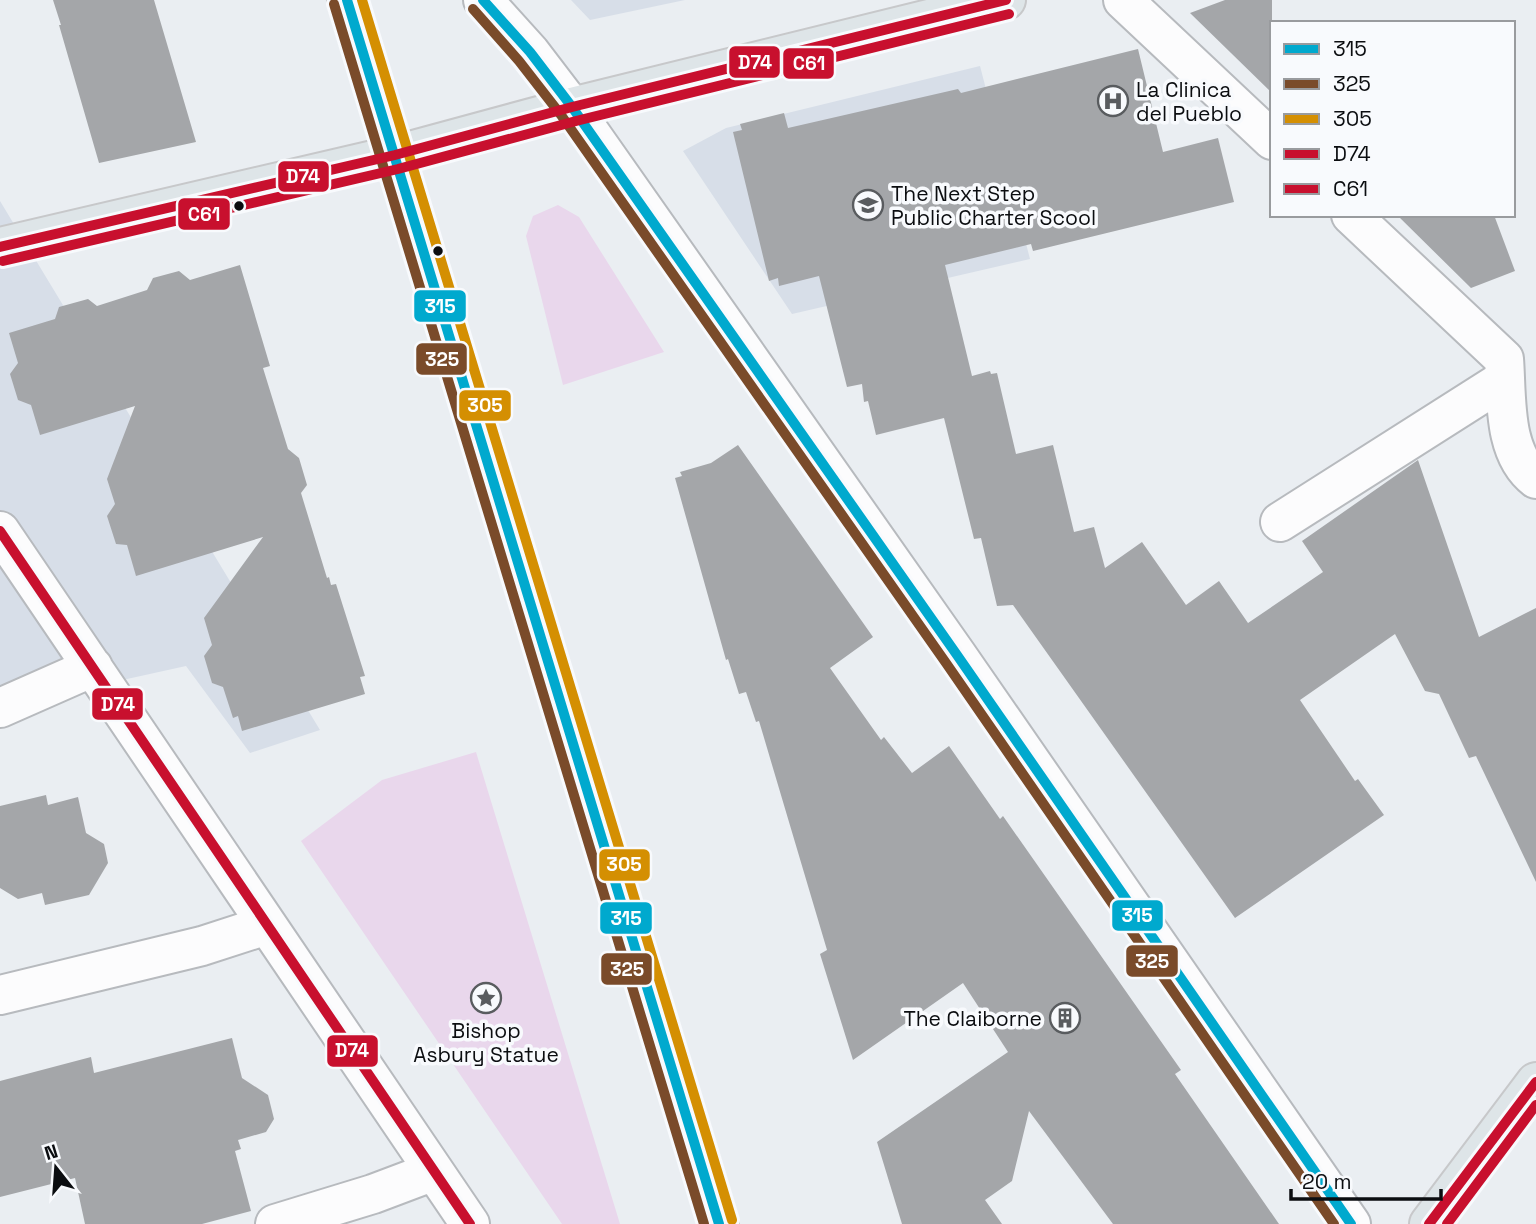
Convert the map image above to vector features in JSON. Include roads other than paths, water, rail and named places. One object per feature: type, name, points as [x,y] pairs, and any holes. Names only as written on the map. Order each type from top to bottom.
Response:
[{"type":"main road","points":[[347,0],[719,1224]]},
{"type":"main road","points":[[0,247],[395,155],[572,107],[1006,0]]},
{"type":"main road","points":[[1429,1224],[1536,1082]]},
{"type":"street","points":[[483,0],[530,52],[572,107],[973,678],[1351,1224]]},
{"type":"street","points":[[1123,0],[1270,139]]},
{"type":"street","points":[[1353,217],[1504,359],[1510,435],[1518,459],[1536,479]]},
{"type":"street","points":[[1280,522],[1505,379]]},
{"type":"street","points":[[0,531],[470,1224]]},
{"type":"street","points":[[0,708],[93,667]]},
{"type":"street","points":[[0,995],[202,946],[267,925]]},
{"type":"street","points":[[275,1224],[329,1209],[434,1171]]},
{"type":"place","name":"La Clinica del Pueblo","points":[[1113,101]]},
{"type":"place","name":"The Next Step Public Charter Scool","points":[[868,205]]},
{"type":"place","name":"Bishop Asbury Statue","points":[[486,998]]},
{"type":"place","name":"The Claiborne","points":[[1065,1018]]}]
